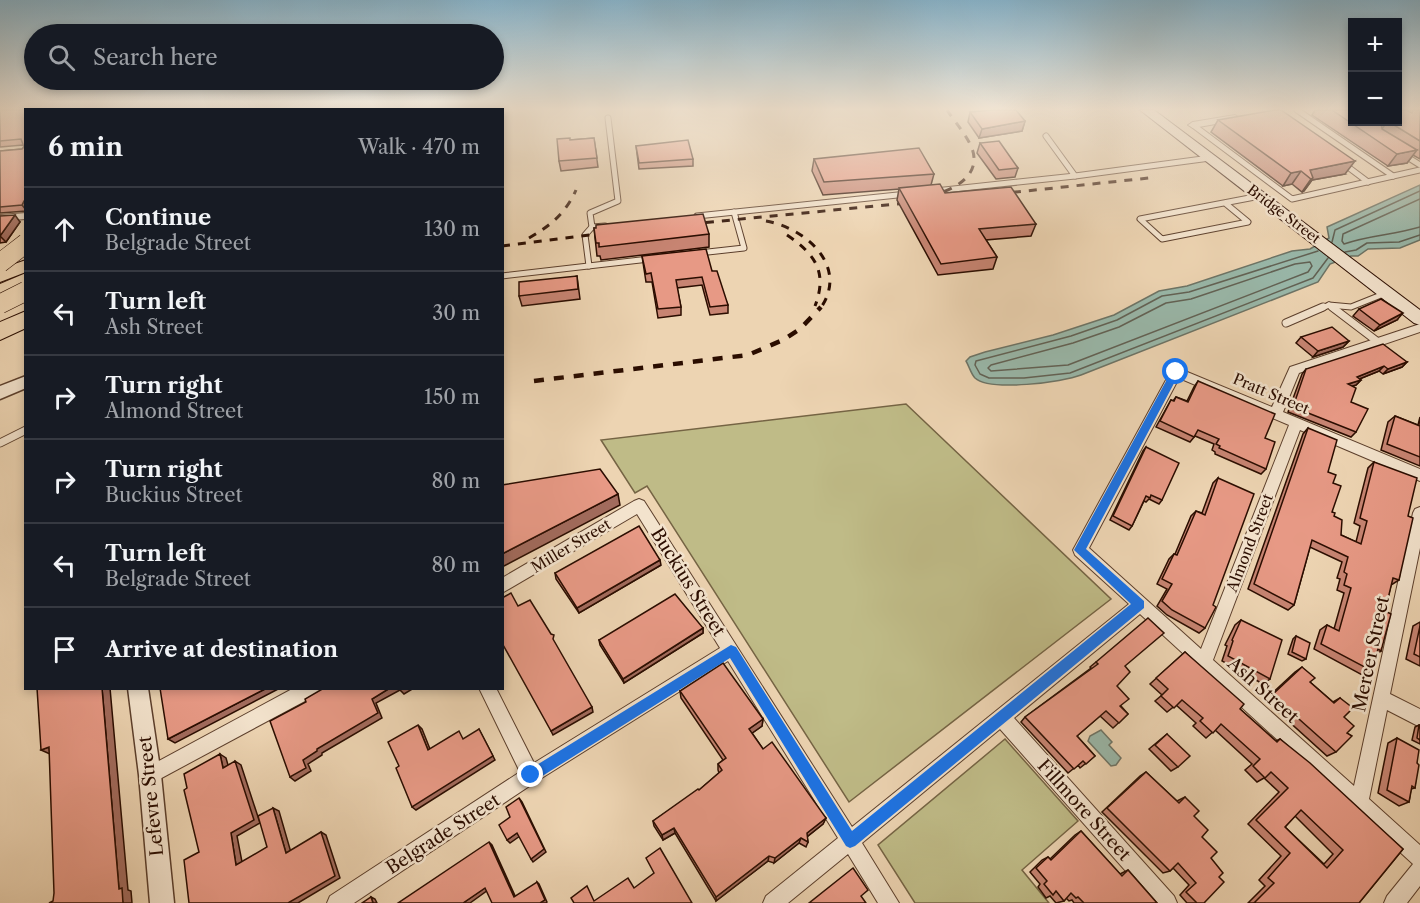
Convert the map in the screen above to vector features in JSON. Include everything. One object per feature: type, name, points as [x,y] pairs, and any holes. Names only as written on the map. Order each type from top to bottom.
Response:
[{"type":"highway","points":[[0,263],[24,245]]},
{"type":"highway","points":[[0,292],[24,281]]},
{"type":"highway","points":[[0,304],[24,292]]},
{"type":"highway","points":[[0,322],[24,311]]},
{"type":"highway","points":[[0,332],[24,319]]},
{"type":"main road","name":"Bridge Street","points":[[1202,152],[1420,320]]},
{"type":"main road","points":[[0,263],[24,254]]},
{"type":"main road","points":[[0,276],[24,267]]},
{"type":"street","points":[[0,218],[24,216]]},
{"type":"street","points":[[1276,414],[1294,370],[1420,328]]},
{"type":"street","name":"Pratt Street","points":[[1080,550],[1176,372],[1420,475]]},
{"type":"street","points":[[0,393],[24,382]]},
{"type":"street","name":"Almond Street","points":[[1204,663],[1296,423]]},
{"type":"street","name":"Miller Street","points":[[504,585],[639,505]]},
{"type":"street","name":"Buckius Street","points":[[639,505],[889,903]]},
{"type":"street","name":"Mercer Street","points":[[1359,803],[1420,513]]},
{"type":"street","name":"Ash Street","points":[[1080,550],[1420,858]]},
{"type":"street","points":[[773,903],[1140,604]]},
{"type":"street","name":"Belgrade Street","points":[[337,903],[531,775],[731,651]]},
{"type":"street","name":"Lefevre Street","points":[[138,690],[150,775],[162,903]]},
{"type":"street","points":[[150,775],[308,690]]},
{"type":"street","points":[[487,690],[531,775]]},
{"type":"street","points":[[1382,698],[1420,718]]},
{"type":"street","name":"Fillmore Street","points":[[1001,717],[1167,903]]},
{"type":"street","points":[[1394,903],[1420,871]]},
{"type":"lane","points":[[592,227],[590,213],[618,201],[612,152]]},
{"type":"lane","points":[[1059,152],[1076,176]]},
{"type":"lane","points":[[1229,152],[1292,199],[1420,170]]},
{"type":"lane","points":[[1358,152],[1393,176]]},
{"type":"lane","points":[[1402,153],[1420,165]]},
{"type":"lane","points":[[925,192],[1076,176],[1210,158]]},
{"type":"lane","points":[[1339,161],[1368,182]]},
{"type":"lane","points":[[687,217],[913,194]]},
{"type":"lane","points":[[1225,203],[1248,222],[1162,239],[1140,219],[1260,196]]},
{"type":"lane","points":[[696,253],[744,248],[734,212]]},
{"type":"lane","points":[[589,266],[585,235],[592,227],[616,225]]},
{"type":"lane","points":[[504,276],[660,257]]},
{"type":"lane","points":[[1286,322],[1329,305],[1351,307],[1386,293]]},
{"type":"lane","points":[[1329,305],[1378,342]]},
{"type":"lane","points":[[0,443],[24,431]]},
{"type":"shaded area","points":[[906,404],[1111,599],[849,802],[647,486],[635,493],[601,440]]},
{"type":"shaded area","points":[[1005,739],[1078,821],[1022,870],[1049,903],[915,903],[878,845]]},
{"type":"water","points":[[1420,185],[1420,240],[1400,248],[1368,249],[1358,256],[1351,256],[1330,264],[1318,282],[1081,375],[1044,383],[995,384],[975,378],[966,361],[970,357],[985,352],[1053,335],[1114,315],[1159,291],[1187,286],[1292,251],[1310,249],[1329,238],[1327,227]]},
{"type":"water","points":[[1101,730],[1112,742],[1109,745],[1121,758],[1116,765],[1111,766],[1088,741],[1090,736]]},
{"type":"building","points":[[0,152],[24,152],[24,201],[22,205],[0,207]]},
{"type":"building","points":[[558,152],[596,152],[597,158],[559,161]]},
{"type":"building","points":[[637,152],[691,152],[693,159],[639,163]]},
{"type":"building","points":[[879,152],[921,152],[934,174],[824,182],[814,159]]},
{"type":"building","points":[[986,152],[1007,152],[1018,168],[999,170]]},
{"type":"building","points":[[1262,152],[1342,152],[1355,161],[1310,170],[1313,178],[1311,179],[1301,171],[1291,173]]},
{"type":"building","points":[[940,184],[945,193],[1011,187],[1036,224],[979,229],[997,257],[941,264],[899,188]]},
{"type":"building","points":[[703,214],[709,234],[599,247],[599,243],[596,243],[594,228],[596,225]]},
{"type":"building","points":[[15,215],[0,236],[0,216]]},
{"type":"building","points":[[706,249],[712,271],[717,271],[728,305],[710,307],[702,277],[676,280],[681,307],[658,309],[651,273],[646,274],[642,256]]},
{"type":"building","points":[[577,276],[578,289],[519,296],[519,282]]},
{"type":"building","points":[[1381,299],[1403,313],[1380,325],[1359,309]]},
{"type":"building","points":[[1332,327],[1349,341],[1318,351],[1301,337]]},
{"type":"building","points":[[1383,344],[1407,362],[1388,369],[1384,366],[1357,377],[1361,380],[1348,384],[1356,388],[1351,402],[1368,409],[1356,432],[1293,407],[1306,369]]},
{"type":"building","points":[[1198,381],[1275,414],[1265,438],[1275,442],[1266,469],[1219,448],[1220,446],[1216,444],[1219,439],[1198,430],[1194,437],[1160,421],[1171,400],[1174,401],[1176,397],[1188,402]]},
{"type":"building","points":[[1395,416],[1420,426],[1420,457],[1387,444]]},
{"type":"building","points":[[1308,428],[1337,440],[1328,472],[1336,475],[1333,483],[1341,486],[1332,512],[1335,513],[1334,516],[1342,520],[1341,535],[1361,544],[1367,521],[1360,518],[1374,462],[1417,478],[1408,516],[1413,518],[1399,580],[1393,578],[1385,611],[1391,614],[1381,651],[1378,649],[1372,671],[1321,644],[1327,625],[1339,631],[1351,588],[1344,585],[1347,574],[1344,572],[1348,557],[1312,540],[1294,605],[1254,584]]},
{"type":"building","points":[[1146,447],[1179,463],[1162,500],[1151,495],[1150,498],[1146,496],[1132,526],[1113,516]]},
{"type":"building","points":[[600,469],[618,494],[504,553],[504,485]]},
{"type":"building","points":[[1218,478],[1254,494],[1213,605],[1216,607],[1205,628],[1172,610],[1162,601],[1172,584],[1162,579],[1174,554],[1177,555],[1196,511],[1205,515]]},
{"type":"building","points":[[639,526],[660,560],[577,608],[555,573]]},
{"type":"building","points":[[511,593],[518,606],[530,600],[551,634],[554,635],[553,639],[592,707],[551,731],[504,647],[504,597]]},
{"type":"building","points":[[675,594],[703,628],[623,679],[599,640]]},
{"type":"building","points":[[1148,618],[1164,633],[1125,666],[1130,672],[1117,686],[1129,699],[1120,706],[1128,714],[1119,723],[1106,711],[1077,736],[1095,756],[1086,764],[1083,761],[1074,769],[1025,717],[1098,664],[1096,662]]},
{"type":"building","points":[[1241,620],[1282,640],[1270,679],[1228,656]]},
{"type":"building","points":[[1420,626],[1420,657],[1414,654]]},
{"type":"building","points":[[1296,636],[1310,643],[1306,659],[1292,652]]},
{"type":"building","points":[[1185,652],[1244,704],[1240,709],[1277,742],[1280,739],[1310,763],[1403,849],[1359,903],[1254,903],[1274,883],[1268,878],[1290,853],[1256,820],[1288,788],[1271,772],[1265,778],[1253,766],[1260,759],[1221,724],[1213,733],[1200,721],[1203,718],[1182,700],[1174,708],[1161,696],[1168,689],[1156,678]],"holes":[[[1301,810],[1343,850],[1327,868],[1285,827]]]},
{"type":"building","points":[[723,663],[763,719],[749,729],[763,749],[772,742],[826,818],[807,833],[808,842],[801,838],[775,858],[769,856],[716,897],[674,828],[662,835],[653,821],[699,790],[722,770],[718,764],[726,758],[680,691]]},
{"type":"building","points":[[1302,667],[1315,678],[1310,682],[1334,703],[1340,698],[1353,708],[1344,717],[1354,726],[1347,733],[1352,736],[1336,752],[1272,695]]},
{"type":"building","points":[[37,690],[102,690],[119,889],[122,888],[123,903],[49,903],[53,901],[54,893],[49,747],[41,750]]},
{"type":"building","points":[[160,690],[263,690],[168,739]]},
{"type":"building","points":[[321,690],[387,690],[372,699],[378,713],[317,749],[303,760],[306,768],[290,777],[270,721],[306,702],[305,699]]},
{"type":"building","points":[[418,725],[428,750],[459,731],[463,739],[479,729],[493,756],[412,807],[396,768],[399,766],[388,742]]},
{"type":"building","points":[[1420,725],[1420,740],[1417,738]]},
{"type":"building","points":[[1167,734],[1190,756],[1178,767],[1155,745]]},
{"type":"building","points":[[1397,738],[1419,750],[1415,788],[1412,786],[1409,802],[1387,790]]},
{"type":"building","points":[[220,754],[223,768],[235,761],[254,820],[231,833],[236,865],[267,847],[258,816],[273,808],[286,853],[321,832],[335,876],[288,903],[189,903],[184,860],[199,852],[184,790],[187,788],[184,774]]},
{"type":"building","points":[[1146,772],[1179,803],[1185,797],[1199,811],[1194,816],[1208,830],[1202,837],[1217,852],[1211,858],[1223,873],[1219,877],[1224,882],[1204,903],[1197,903],[1186,892],[1196,883],[1178,863],[1170,871],[1107,808]]},
{"type":"building","points":[[519,798],[544,849],[531,859],[517,833],[507,840],[499,825],[510,817],[506,807]]},
{"type":"building","points":[[1081,831],[1122,876],[1128,870],[1157,903],[1084,903],[1071,893],[1064,901],[1056,891],[1053,895],[1044,884],[1047,881],[1036,868],[1048,857],[1051,860]]},
{"type":"building","points":[[489,842],[514,897],[537,882],[545,900],[540,903],[492,903],[485,888],[463,903],[398,903]]},
{"type":"building","points":[[660,848],[692,903],[574,903],[571,898],[587,886],[594,901],[628,878],[634,888],[654,873],[646,858]]},
{"type":"building","points":[[853,868],[868,890],[861,896],[866,903],[809,903]]},
{"type":"building","points":[[371,897],[373,903],[362,903]]},
{"type":"railway","points":[[929,196],[948,190],[964,180],[973,165],[973,152]]},
{"type":"railway","points":[[997,194],[1149,178]]},
{"type":"railway","points":[[529,238],[557,218],[576,190]]},
{"type":"railway","points":[[690,224],[917,202]]},
{"type":"railway","points":[[766,221],[796,232],[819,252],[827,265],[830,279],[828,293],[821,307]]},
{"type":"railway","points":[[504,246],[612,232]]},
{"type":"railway","points":[[787,235],[805,249],[816,265],[820,283],[815,306]]},
{"type":"railway","points":[[0,303],[24,299]]},
{"type":"railway","points":[[534,381],[748,355],[783,340],[800,329],[821,307]]},
{"type":"route","points":[[531,775],[731,651],[850,841],[1140,604],[1080,550],[1176,372]]}]
